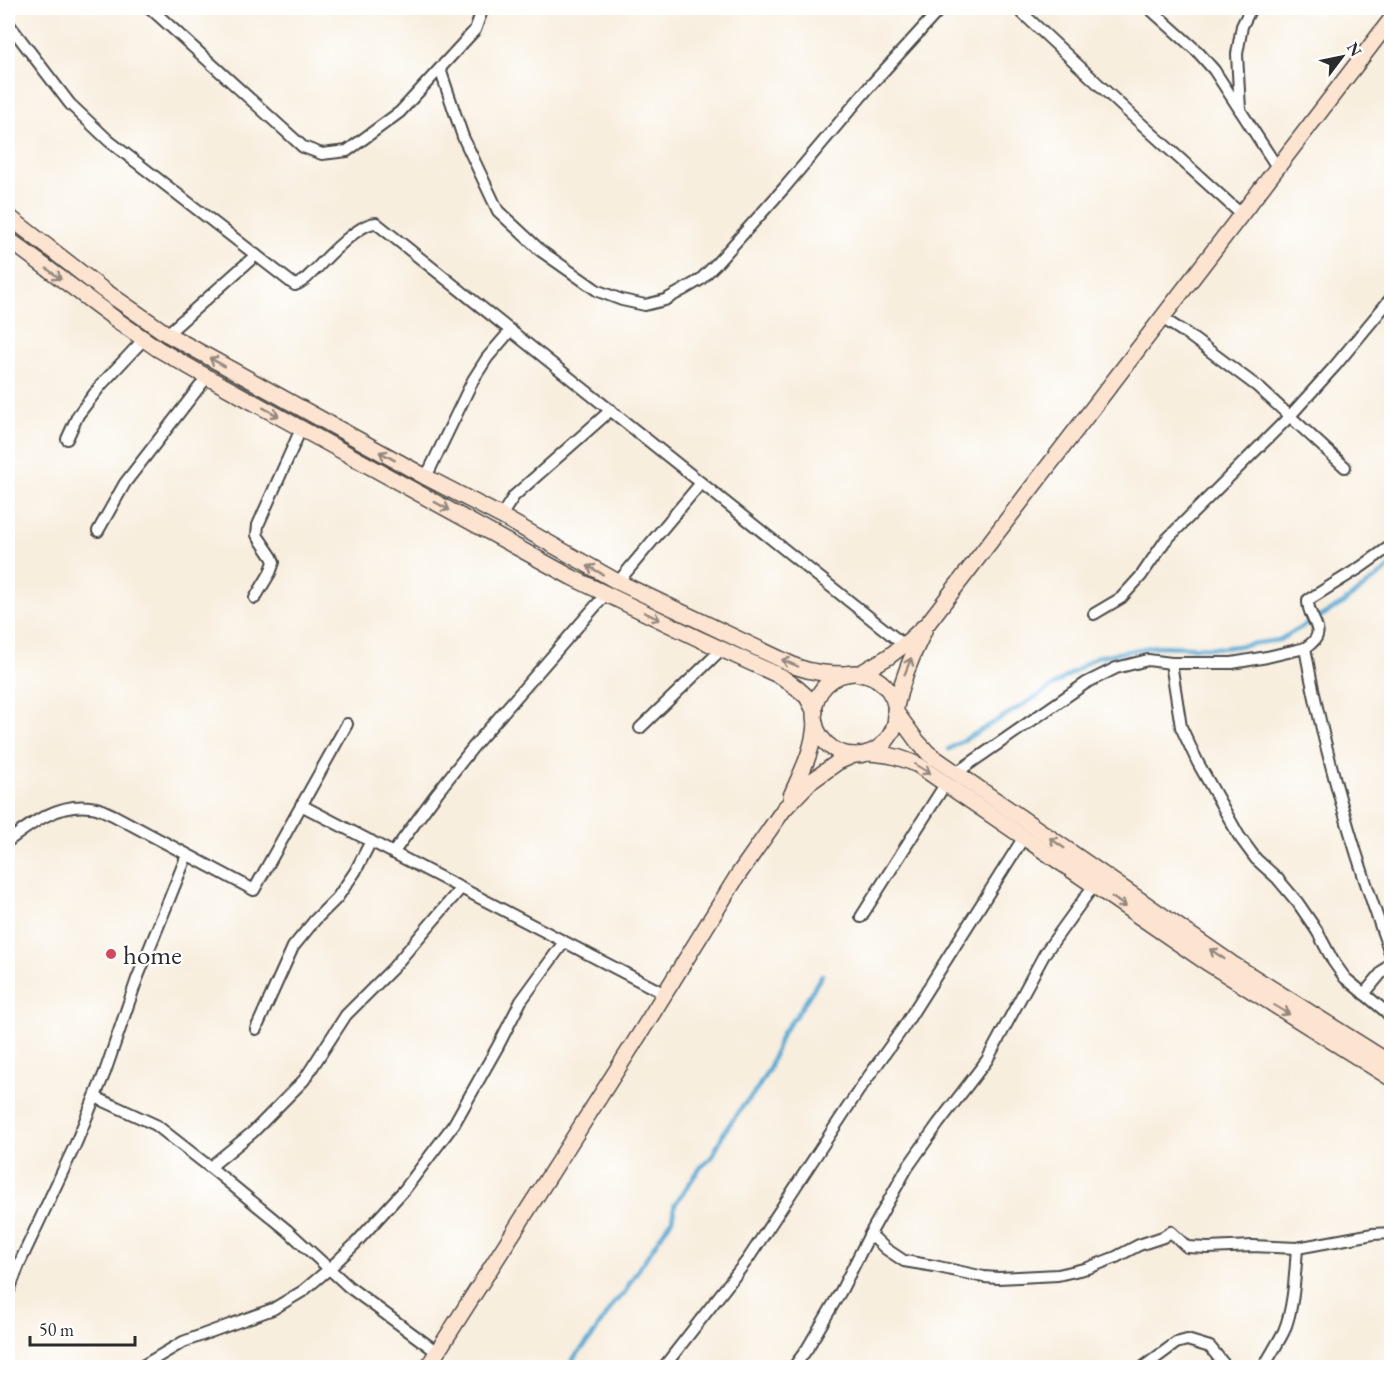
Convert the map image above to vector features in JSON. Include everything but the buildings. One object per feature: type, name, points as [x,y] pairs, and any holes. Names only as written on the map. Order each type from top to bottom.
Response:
[{"type":"main road","points":[[784,809],[810,752],[814,736],[815,707],[819,694],[828,683],[841,675],[853,674],[888,657],[927,622],[1392,18]]},
{"type":"main road","points":[[8,216],[102,289],[167,334],[618,582],[797,667],[813,673],[868,675],[890,692],[895,706],[895,722],[890,736],[881,746],[838,762],[816,777],[784,809],[738,875],[428,1368]]},
{"type":"main road","points":[[8,239],[118,321],[207,377],[571,577],[782,677],[807,698],[820,734],[829,745],[841,752],[887,754],[903,758],[951,778],[1222,958],[1392,1064]]},
{"type":"main road","points":[[927,622],[904,674],[895,711],[917,741],[951,778],[1024,837],[1203,960],[1392,1079]]},
{"type":"street","points":[[150,8],[303,147],[322,154],[347,151],[400,112],[475,30],[483,8]]},
{"type":"street","points":[[440,69],[463,137],[498,211],[541,251],[598,291],[645,305],[665,300],[700,280],[717,263],[870,86],[941,8]]},
{"type":"street","points":[[1017,8],[1241,214]]},
{"type":"street","points":[[1149,8],[1198,52],[1214,70],[1277,167]]},
{"type":"street","points":[[1240,110],[1237,54],[1242,26],[1251,8]]},
{"type":"street","points":[[8,23],[70,104],[109,141],[296,285],[302,283],[359,229],[369,223],[376,223],[904,645]]},
{"type":"street","points":[[167,334],[256,255]]},
{"type":"street","points":[[1094,614],[1120,597],[1141,576],[1165,541],[1289,417],[1392,297]]},
{"type":"street","points":[[1162,318],[1188,334],[1258,387],[1345,467]]},
{"type":"street","points":[[424,476],[430,469],[473,380],[487,358],[511,330]]},
{"type":"street","points":[[67,439],[78,416],[101,385],[144,339]]},
{"type":"street","points":[[98,531],[125,483],[207,377]]},
{"type":"street","points":[[501,516],[514,496],[611,411]]},
{"type":"street","points":[[255,598],[274,562],[257,535],[258,525],[301,429]]},
{"type":"street","points":[[618,582],[701,483]]},
{"type":"street","points":[[861,917],[951,778],[1086,683],[1116,668],[1148,660],[1171,663],[1232,663],[1305,648],[1314,642],[1318,628],[1308,607],[1308,600],[1392,545]]},
{"type":"street","points":[[393,853],[474,746],[606,594]]},
{"type":"street","points":[[1305,648],[1312,688],[1354,851],[1392,959],[1364,994]]},
{"type":"street","points":[[640,728],[722,649]]},
{"type":"street","points":[[1171,663],[1181,728],[1239,836],[1256,859],[1277,878],[1298,903],[1345,978],[1386,1011],[1392,1019]]},
{"type":"street","points":[[8,842],[32,823],[56,811],[73,807],[92,807],[113,815],[254,890],[346,724]]},
{"type":"street","points":[[300,805],[664,994]]},
{"type":"street","points":[[663,1368],[748,1259],[859,1090],[903,1028],[1024,837]]},
{"type":"street","points":[[256,1029],[293,947],[337,898],[355,872],[371,841]]},
{"type":"street","points":[[8,1293],[95,1097],[137,979],[188,855]]},
{"type":"street","points":[[794,1368],[841,1291],[907,1168],[987,1060],[1045,953],[1094,885]]},
{"type":"street","points":[[210,1167],[253,1132],[304,1080],[346,1016],[392,969],[461,888]]},
{"type":"street","points":[[139,1368],[183,1342],[273,1309],[303,1291],[329,1269],[405,1189],[454,1124],[521,1001],[564,942]]},
{"type":"street","points":[[95,1097],[156,1125],[287,1230],[349,1287],[437,1352]]},
{"type":"street","points":[[870,1234],[904,1261],[998,1278],[1058,1275],[1088,1268],[1171,1232],[1187,1247],[1208,1248],[1253,1246],[1297,1248],[1374,1234],[1392,1233]]},
{"type":"street","points":[[1263,1368],[1284,1330],[1290,1308],[1297,1248]]},
{"type":"street","points":[[1142,1368],[1176,1343],[1187,1340],[1210,1347],[1227,1368]]},
{"type":"waterway","points":[[949,749],[1038,696],[1096,657],[1156,646],[1223,648],[1279,640],[1342,604],[1392,566]]},
{"type":"waterway","points":[[568,1368],[615,1302],[624,1294],[672,1219],[675,1204],[700,1168],[712,1157],[724,1132],[756,1091],[769,1069],[782,1033],[796,1016],[822,975]]},
{"type":"place","name":"home","points":[[111,954]]}]
